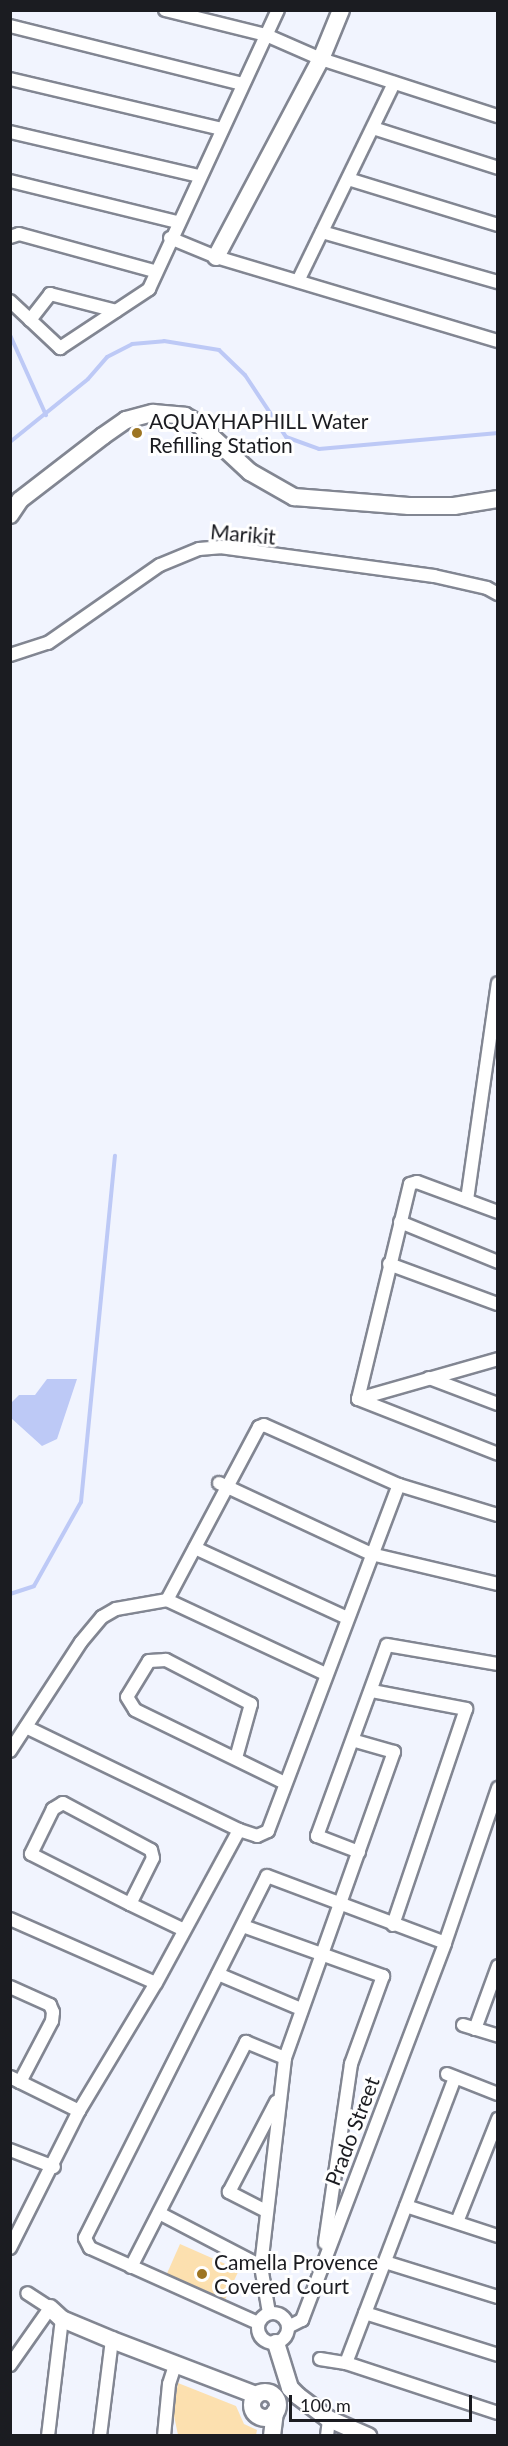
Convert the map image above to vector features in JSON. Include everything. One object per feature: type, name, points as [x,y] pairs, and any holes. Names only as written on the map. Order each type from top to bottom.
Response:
[{"type":"street","points":[[165,10],[266,35],[321,59],[498,116]]},
{"type":"street","points":[[10,301],[60,348],[149,289],[154,271],[278,10]]},
{"type":"street","points":[[216,257],[321,59],[341,10]]},
{"type":"street","points":[[10,26],[243,84]]},
{"type":"street","points":[[10,79],[221,129]]},
{"type":"street","points":[[298,281],[394,83]]},
{"type":"street","points":[[373,128],[498,168]]},
{"type":"street","points":[[10,132],[199,176]]},
{"type":"street","points":[[348,179],[498,225]]},
{"type":"street","points":[[10,181],[177,222]]},
{"type":"street","points":[[322,232],[498,282]]},
{"type":"street","points":[[10,237],[19,234],[154,271]]},
{"type":"street","points":[[170,238],[216,257],[498,341]]},
{"type":"street","points":[[30,320],[50,294],[116,310]]},
{"type":"street","points":[[10,515],[20,500],[103,436],[126,420],[153,413],[185,416],[196,422],[250,472],[294,497],[408,506],[454,506],[498,499]]},
{"type":"street","name":"Marikit","points":[[10,655],[48,643],[160,564],[199,549],[220,547],[434,576],[487,588],[498,594]]},
{"type":"street","points":[[467,1200],[498,983]]},
{"type":"street","points":[[358,1399],[389,1264],[413,1181],[498,1212]]},
{"type":"street","points":[[400,1222],[498,1262]]},
{"type":"street","points":[[389,1264],[498,1304]]},
{"type":"street","points":[[358,1399],[498,1359]]},
{"type":"street","points":[[429,1378],[498,1404]]},
{"type":"street","points":[[358,1399],[498,1454]]},
{"type":"street","points":[[167,1600],[195,1548],[223,1485],[259,1427],[264,1425],[399,1485],[498,1515]]},
{"type":"street","points":[[223,1485],[371,1554],[498,1584]]},
{"type":"street","points":[[26,1727],[239,1830],[257,1836],[268,1831],[399,1485]]},
{"type":"street","points":[[195,1548],[347,1618]]},
{"type":"street","points":[[10,1751],[102,1617],[116,1610],[167,1600],[326,1674]]},
{"type":"street","points":[[359,1852],[317,1836],[355,1741],[387,1645],[498,1664]]},
{"type":"street","points":[[236,1758],[251,1704],[165,1660],[149,1661],[127,1697],[129,1704],[285,1783]]},
{"type":"street","points":[[372,1691],[466,1709],[393,1925]]},
{"type":"street","points":[[269,2313],[261,2266],[285,2058],[394,1752],[355,1741]]},
{"type":"street","name":"Prado Street","points":[[288,2327],[302,2320],[445,1942],[498,1788]]},
{"type":"street","points":[[130,1904],[153,1858],[152,1850],[63,1803],[53,1809],[32,1854],[130,1904],[184,1930]]},
{"type":"street","points":[[10,2248],[54,2167],[80,2111],[156,1983],[239,1830]]},
{"type":"street","points":[[258,2323],[90,2248],[85,2238],[267,1875],[393,1925],[445,1942]]},
{"type":"street","points":[[10,1919],[156,1983]]},
{"type":"street","points":[[243,1926],[321,1956],[383,1976],[351,2064],[321,2265]]},
{"type":"street","points":[[475,2029],[497,1972]]},
{"type":"street","points":[[218,1974],[301,2009]]},
{"type":"street","points":[[10,1987],[50,2005],[53,2012],[52,2021],[15,2080],[80,2111]]},
{"type":"street","points":[[463,2025],[498,2036]]},
{"type":"street","points":[[131,2267],[246,2042],[285,2058]]},
{"type":"street","points":[[346,2363],[406,2206],[451,2077],[498,2094]]},
{"type":"street","points":[[266,2211],[229,2192],[279,2096]]},
{"type":"street","points":[[457,2222],[498,2119]]},
{"type":"street","points":[[10,2150],[54,2167]]},
{"type":"street","points":[[406,2206],[498,2236]]},
{"type":"street","points":[[159,2213],[261,2266]]},
{"type":"street","points":[[385,2262],[498,2297]]},
{"type":"street","points":[[27,2293],[56,2313],[112,2340],[175,2366],[256,2395],[252,2407],[256,2414],[268,2417],[290,2388]]},
{"type":"street","points":[[10,2365],[56,2313]]},
{"type":"street","points":[[48,2436],[56,2313]]},
{"type":"street","points":[[258,2323],[269,2313],[280,2314],[288,2327],[285,2337],[276,2343]]},
{"type":"street","points":[[365,2313],[498,2355]]},
{"type":"street","points":[[258,2323],[261,2337],[276,2343]]},
{"type":"street","points":[[100,2436],[112,2340]]},
{"type":"street","points":[[276,2343],[290,2388],[328,2427],[362,2434]]},
{"type":"street","points":[[320,2359],[346,2363],[498,2413]]},
{"type":"street","points":[[166,2433],[175,2366]]},
{"type":"street","points":[[272,2436],[275,2405]]},
{"type":"shaded area","name":"Camella Provence Covered Court","points":[[180,2244],[239,2270],[223,2304],[165,2278]]},
{"type":"shaded area","points":[[178,2383],[236,2406],[244,2424],[257,2430],[256,2435],[178,2435],[173,2411]]},
{"type":"water","points":[[47,1379],[77,1379],[57,1439],[42,1446],[11,1418],[11,1403],[19,1395],[35,1395]]},
{"type":"waterway","points":[[10,335],[46,415]]},
{"type":"waterway","points":[[10,442],[88,379],[107,357],[132,344],[164,341],[219,350],[245,375],[286,437],[319,449],[498,433]]},
{"type":"waterway","points":[[161,559],[197,543],[210,542]]},
{"type":"waterway","points":[[316,554],[374,562]]},
{"type":"waterway","points":[[10,1594],[34,1586],[81,1502],[115,1156]]},
{"type":"place","name":"AQUAYHAPHILL Water Refilling Station","points":[[137,433]]},
{"type":"place","name":"Camella Provence Covered Court","points":[[202,2274]]}]
